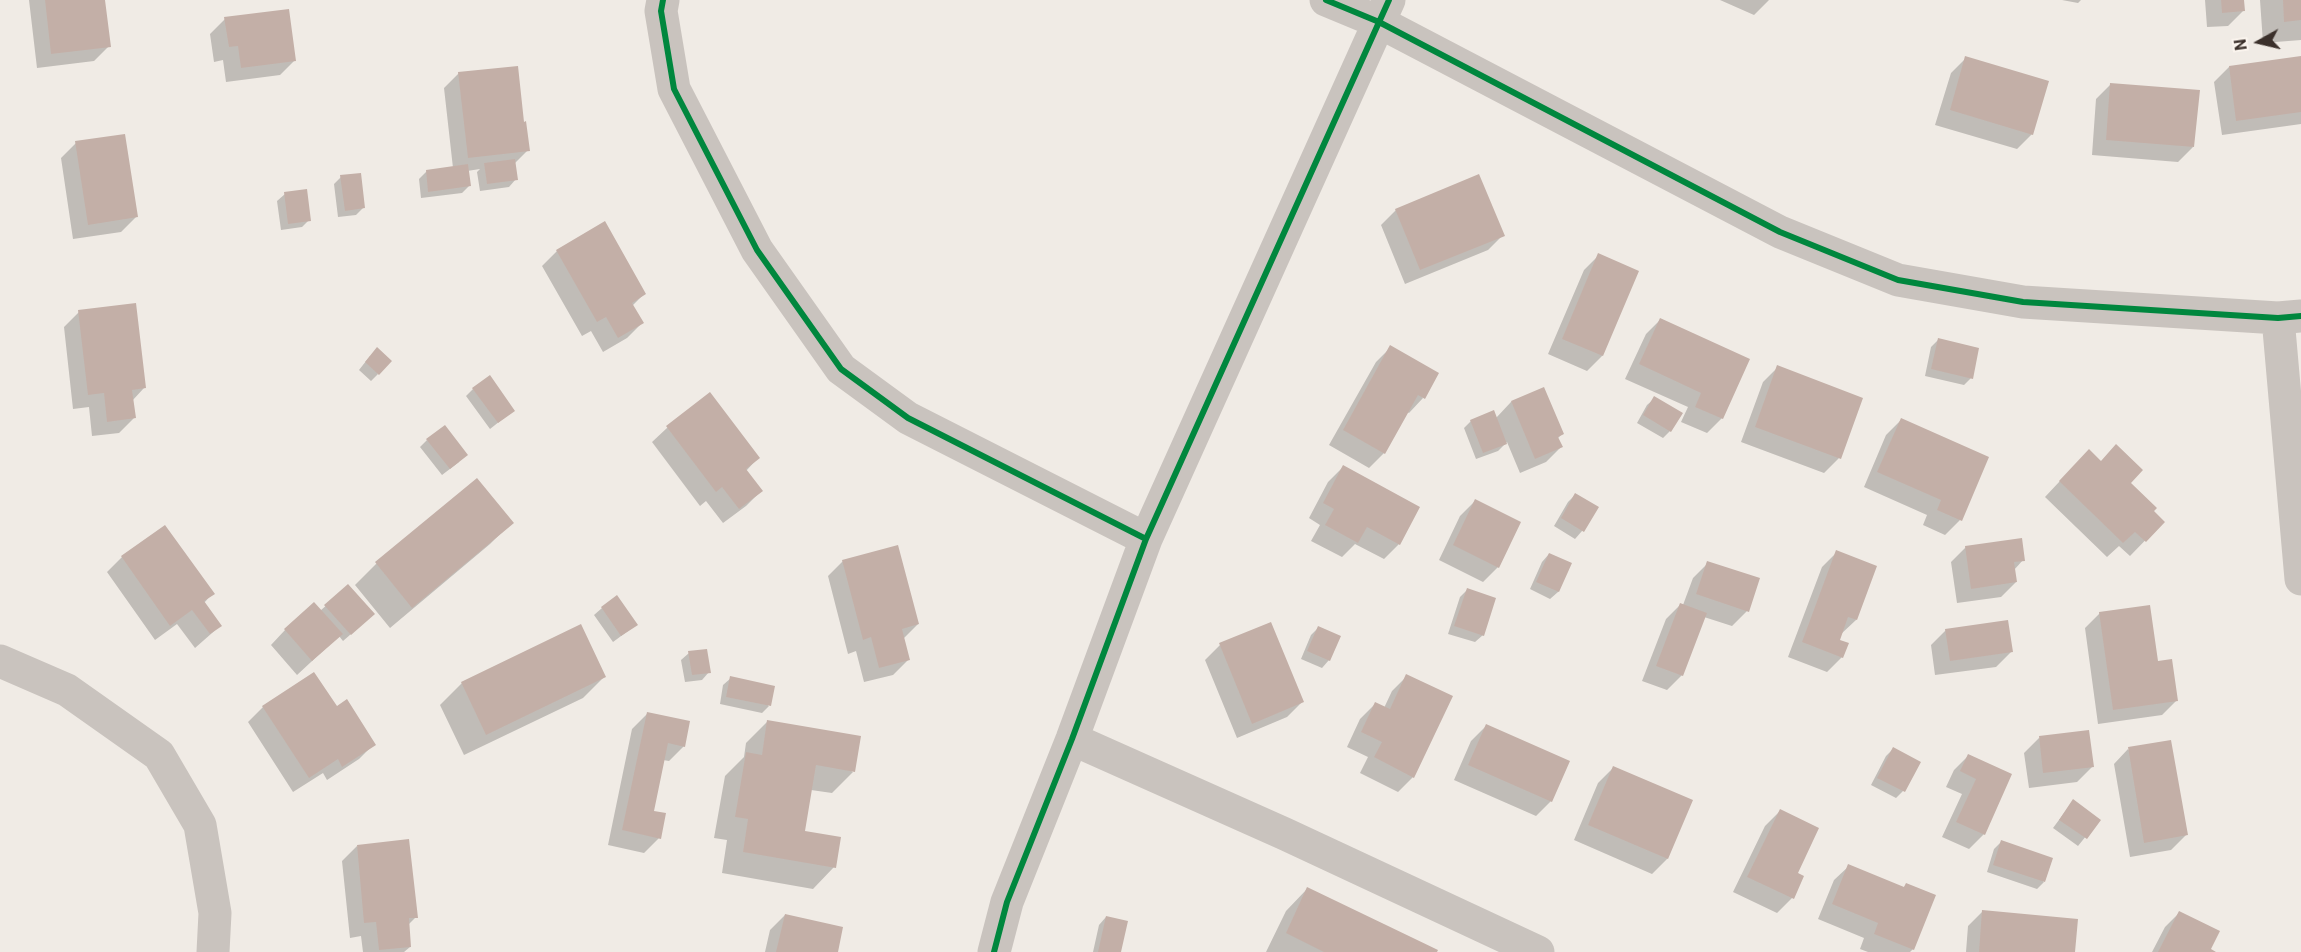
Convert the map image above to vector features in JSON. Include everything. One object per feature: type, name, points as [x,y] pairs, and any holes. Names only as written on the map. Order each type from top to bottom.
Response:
[{"type":"street","points":[[663,0],[661,11],[674,89],[757,250],[841,369],[908,418],[1146,539]]},
{"type":"street","points":[[1326,0],[1384,11],[1780,232],[1898,280],[2024,302],[2289,317],[2301,579]]},
{"type":"street","points":[[994,952],[1007,902],[1072,739],[1146,539],[1384,11]]},
{"type":"street","points":[[0,661],[67,690],[159,755],[200,825],[215,913],[213,952]]},
{"type":"street","points":[[1072,739],[1285,834],[1538,952]]},
{"type":"building","points":[[45,0],[105,0],[111,47],[51,54]]},
{"type":"building","points":[[2221,0],[2244,0],[2245,11],[2222,13]]},
{"type":"building","points":[[2283,0],[2301,0],[2301,20],[2284,22]]},
{"type":"building","points":[[289,9],[296,61],[241,68],[238,46],[229,47],[224,17]]},
{"type":"building","points":[[1965,56],[2049,81],[2033,135],[1950,110]]},
{"type":"building","points":[[2301,56],[2301,112],[2236,121],[2229,66]]},
{"type":"building","points":[[518,66],[524,122],[526,121],[530,151],[468,158],[458,72]]},
{"type":"building","points":[[2110,83],[2200,90],[2194,147],[2106,140]]},
{"type":"building","points":[[125,134],[138,217],[88,225],[75,141]]},
{"type":"building","points":[[515,159],[518,180],[487,184],[484,163]]},
{"type":"building","points":[[468,164],[471,186],[428,192],[426,170]]},
{"type":"building","points":[[361,173],[365,208],[345,211],[340,175]]},
{"type":"building","points":[[1479,174],[1505,236],[1420,270],[1395,209]]},
{"type":"building","points":[[307,189],[311,221],[288,224],[284,192]]},
{"type":"building","points":[[605,221],[646,294],[632,303],[644,323],[618,338],[606,317],[597,322],[556,250]]},
{"type":"building","points":[[1598,253],[1639,271],[1603,356],[1562,339]]},
{"type":"building","points":[[136,303],[146,388],[132,390],[136,418],[107,422],[104,393],[88,395],[78,310]]},
{"type":"building","points":[[1660,318],[1750,359],[1723,419],[1695,407],[1701,393],[1639,364]]},
{"type":"building","points":[[1938,338],[1979,348],[1973,379],[1931,369]]},
{"type":"building","points":[[1390,345],[1439,373],[1425,399],[1418,395],[1385,454],[1343,430]]},
{"type":"building","points":[[377,347],[392,361],[379,375],[365,362]]},
{"type":"building","points":[[1777,365],[1863,398],[1841,459],[1755,427]]},
{"type":"building","points":[[490,375],[515,411],[498,423],[472,388]]},
{"type":"building","points":[[1544,387],[1564,434],[1558,437],[1563,447],[1535,459],[1511,401]]},
{"type":"building","points":[[710,392],[760,458],[746,469],[763,491],[739,509],[722,487],[716,492],[666,426]]},
{"type":"building","points":[[1654,396],[1683,413],[1671,432],[1643,415]]},
{"type":"building","points":[[1494,410],[1507,444],[1483,453],[1470,420]]},
{"type":"building","points":[[1901,418],[1989,457],[1962,521],[1937,510],[1941,500],[1877,472]]},
{"type":"building","points":[[445,425],[468,455],[450,469],[426,439]]},
{"type":"building","points":[[2116,444],[2143,470],[2131,483],[2157,508],[2154,511],[2165,522],[2146,542],[2135,532],[2123,543],[2059,481],[2089,449],[2101,461]]},
{"type":"building","points":[[1343,465],[1420,507],[1400,545],[1367,527],[1358,543],[1325,525],[1334,509],[1323,503]]},
{"type":"building","points":[[477,478],[514,523],[412,608],[375,562]]},
{"type":"building","points":[[1575,493],[1599,507],[1584,532],[1561,518]]},
{"type":"building","points":[[1475,499],[1521,522],[1499,568],[1453,545]]},
{"type":"building","points":[[165,525],[215,594],[204,601],[222,626],[210,634],[192,610],[170,626],[121,556]]},
{"type":"building","points":[[2022,538],[2025,561],[2014,562],[2017,582],[1971,589],[1965,546]]},
{"type":"building","points":[[898,545],[919,624],[902,629],[910,660],[879,668],[871,637],[863,640],[842,560]]},
{"type":"building","points":[[1836,550],[1877,566],[1857,620],[1848,617],[1840,640],[1849,643],[1843,658],[1802,642]]},
{"type":"building","points":[[1549,553],[1572,563],[1559,592],[1536,582]]},
{"type":"building","points":[[1707,561],[1760,578],[1749,612],[1696,594]]},
{"type":"building","points":[[348,584],[375,614],[351,635],[324,605]]},
{"type":"building","points":[[1467,588],[1496,598],[1484,636],[1454,626]]},
{"type":"building","points":[[617,595],[638,625],[621,636],[601,607]]},
{"type":"building","points":[[314,602],[343,634],[312,661],[284,629]]},
{"type":"building","points":[[1680,603],[1707,613],[1683,676],[1656,666]]},
{"type":"building","points":[[2150,605],[2158,661],[2172,659],[2178,701],[2113,710],[2099,612]]},
{"type":"building","points":[[2008,620],[2013,652],[1950,661],[1945,629]]},
{"type":"building","points":[[1271,622],[1304,702],[1252,724],[1219,643]]},
{"type":"building","points":[[581,624],[606,677],[486,735],[461,682]]},
{"type":"building","points":[[1318,626],[1341,636],[1330,661],[1307,651]]},
{"type":"building","points":[[707,649],[711,673],[692,675],[688,651]]},
{"type":"building","points":[[314,672],[337,706],[347,699],[376,745],[342,767],[338,759],[309,778],[262,706]]},
{"type":"building","points":[[1406,674],[1453,696],[1414,778],[1374,757],[1382,742],[1361,732],[1375,702],[1390,709]]},
{"type":"building","points":[[730,676],[775,686],[771,706],[726,697]]},
{"type":"building","points":[[647,712],[690,721],[685,747],[668,743],[654,811],[666,813],[661,839],[622,830]]},
{"type":"building","points":[[767,720],[861,736],[855,772],[816,765],[805,831],[841,837],[836,868],[743,852],[748,819],[735,817],[746,752],[762,755]]},
{"type":"building","points":[[1486,724],[1570,761],[1552,802],[1468,765]]},
{"type":"building","points":[[2089,730],[2094,767],[2043,773],[2039,736]]},
{"type":"building","points":[[2171,740],[2188,835],[2144,843],[2128,747]]},
{"type":"building","points":[[1893,747],[1921,762],[1905,792],[1877,778]]},
{"type":"building","points":[[1968,754],[2012,774],[1985,835],[1956,822],[1976,779],[1960,771]]},
{"type":"building","points":[[1613,766],[1693,800],[1668,859],[1588,825]]},
{"type":"building","points":[[2073,799],[2101,820],[2087,839],[2059,820]]},
{"type":"building","points":[[1780,809],[1819,828],[1798,873],[1804,876],[1794,899],[1747,877]]},
{"type":"building","points":[[409,839],[418,918],[409,918],[411,947],[379,950],[376,922],[364,923],[357,845]]},
{"type":"building","points":[[2001,840],[2053,858],[2045,882],[1993,865]]},
{"type":"building","points":[[1848,864],[1904,887],[1906,883],[1936,895],[1914,950],[1874,934],[1878,923],[1832,904]]},
{"type":"building","points":[[1307,887],[1438,950],[1437,952],[1324,952],[1286,933]]},
{"type":"building","points":[[1982,910],[2078,919],[2075,952],[1979,952]]},
{"type":"building","points":[[2179,911],[2220,931],[2211,949],[2216,952],[2158,952]]},
{"type":"building","points":[[785,914],[843,927],[838,952],[776,952]]},
{"type":"building","points":[[1106,916],[1128,921],[1121,952],[1098,952]]},
{"type":"cycle path","points":[[663,0],[661,11],[674,89],[757,250],[841,369],[908,418],[1146,539]]},
{"type":"cycle path","points":[[1326,0],[1379,22],[1780,232],[1898,280],[2023,302],[2278,318],[2301,316]]},
{"type":"cycle path","points":[[994,952],[1007,902],[1072,739],[1146,539],[1389,0]]}]
